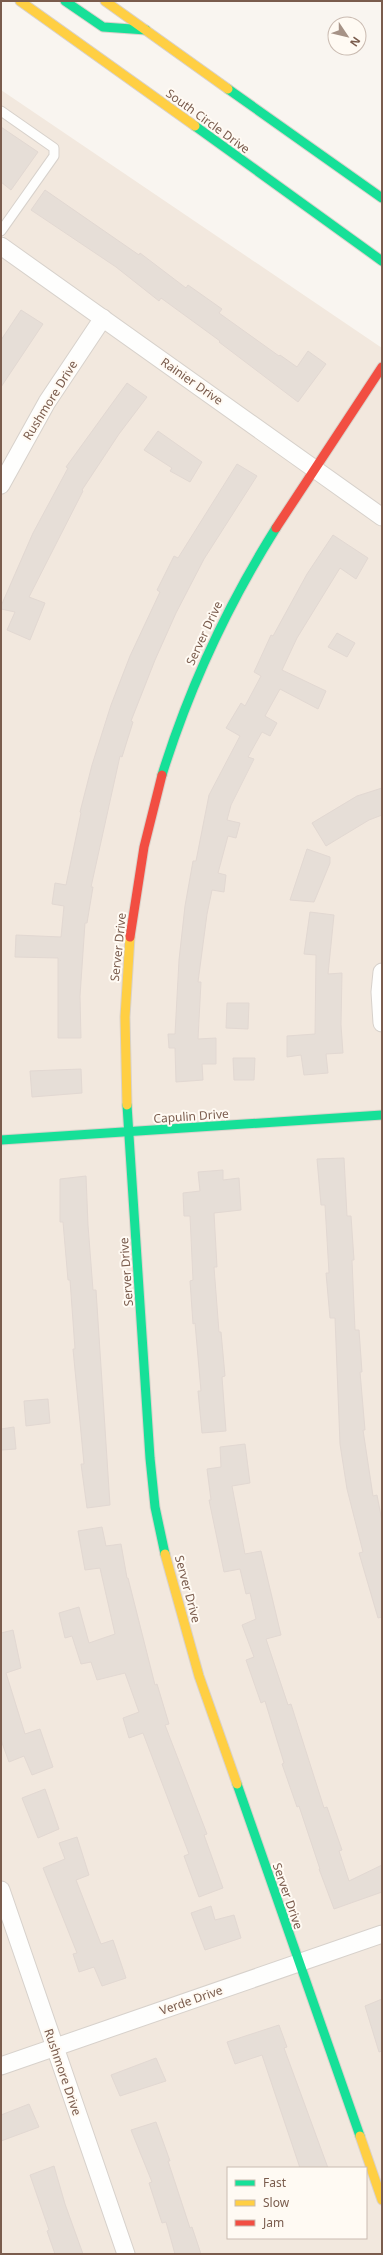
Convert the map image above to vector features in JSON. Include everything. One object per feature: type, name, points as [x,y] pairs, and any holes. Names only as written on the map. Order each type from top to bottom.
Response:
[{"type":"street","name":"South Circle Drive","points":[[20,1],[382,260]]},
{"type":"street","points":[[65,1],[103,27],[147,30]]},
{"type":"street","points":[[105,1],[382,198]]},
{"type":"street","name":"Rainier Drive","points":[[1,246],[382,517]]},
{"type":"street","name":"Rushmore Drive","points":[[1,485],[47,402],[103,318]]},
{"type":"street","name":"Server Drive","points":[[382,367],[314,468],[268,540],[231,603],[206,654],[185,706],[165,764],[139,876],[130,935],[126,1035],[129,1132],[149,1456],[158,1521],[179,1606],[199,1676],[382,2200]]},
{"type":"street","points":[[382,972],[380,992],[382,1023]]},
{"type":"street","name":"Capulin Drive","points":[[1,1140],[382,1115]]},
{"type":"street","name":"Rushmore Drive","points":[[1,1890],[126,2254]]},
{"type":"street","name":"Verde Drive","points":[[1,2066],[382,1934]]},
{"type":"lane","points":[[1,111],[54,148],[54,156],[1,231]]},
{"type":"shaded area","points":[[1,90],[382,348],[382,2254],[1,2254],[1,241],[7,232],[1,227]]},
{"type":"building","points":[[1,127],[38,152],[11,190],[1,182]]},
{"type":"building","points":[[45,190],[139,255],[140,253],[186,288],[188,285],[222,309],[219,313],[279,356],[280,355],[297,367],[308,351],[326,364],[298,402],[219,342],[220,341],[161,298],[159,301],[116,267],[31,210]]},
{"type":"building","points":[[21,310],[43,324],[1,387],[1,340]]},
{"type":"building","points":[[127,383],[147,397],[119,434],[82,490],[83,491],[29,597],[45,603],[30,640],[7,630],[15,612],[1,609],[1,606],[33,533],[68,468],[66,467]]},
{"type":"building","points":[[158,431],[202,462],[190,482],[170,471],[172,468],[144,450]]},
{"type":"building","points":[[237,464],[257,476],[204,559],[176,613],[155,660],[131,721],[133,722],[122,757],[120,756],[91,887],[93,887],[87,923],[85,923],[80,996],[81,1038],[58,1038],[58,958],[15,957],[16,935],[61,937],[64,906],[52,904],[55,883],[66,885],[80,812],[92,765],[111,705],[130,656],[160,592],[157,590],[174,556],[178,558]]},
{"type":"building","points":[[333,535],[368,558],[356,579],[340,568],[297,638],[282,670],[326,691],[318,709],[280,689],[265,716],[277,723],[270,736],[262,732],[248,757],[254,759],[231,805],[227,820],[240,823],[236,838],[228,836],[218,873],[226,875],[224,892],[212,890],[207,914],[198,982],[201,982],[198,1039],[216,1038],[216,1064],[202,1064],[203,1080],[176,1082],[175,1048],[169,1048],[168,1034],[175,1034],[179,960],[185,906],[193,861],[196,861],[209,795],[240,736],[226,728],[241,703],[245,706],[261,676],[254,672],[271,635],[273,636],[307,574]]},
{"type":"building","points":[[337,633],[355,643],[347,657],[328,647]]},
{"type":"building","points":[[382,788],[382,815],[369,820],[326,846],[312,823],[357,796]]},
{"type":"building","points":[[307,849],[330,857],[330,863],[314,902],[290,900]]},
{"type":"building","points":[[310,912],[334,915],[328,974],[342,973],[341,1025],[343,1053],[326,1054],[328,1073],[304,1075],[301,1055],[287,1057],[287,1036],[315,1034],[316,955],[304,954]]},
{"type":"building","points":[[227,1003],[249,1003],[248,1029],[226,1028]]},
{"type":"building","points":[[233,1058],[255,1058],[254,1080],[234,1080]]},
{"type":"building","points":[[81,1069],[82,1093],[32,1097],[30,1071]]},
{"type":"building","points":[[344,1158],[347,1216],[351,1216],[354,1260],[352,1260],[355,1330],[359,1330],[362,1372],[360,1372],[365,1430],[363,1430],[373,1496],[377,1495],[382,1521],[382,1617],[378,1618],[359,1553],[363,1552],[347,1489],[340,1444],[335,1318],[330,1318],[326,1273],[329,1273],[325,1205],[321,1205],[317,1159]]},
{"type":"building","points":[[223,1170],[223,1180],[239,1178],[241,1210],[214,1213],[217,1267],[214,1267],[219,1332],[221,1332],[225,1376],[222,1377],[226,1431],[202,1433],[198,1391],[201,1391],[195,1323],[193,1324],[190,1281],[193,1280],[190,1216],[184,1216],[183,1193],[200,1191],[198,1172]]},
{"type":"building","points":[[86,1176],[93,1290],[96,1290],[110,1505],[87,1508],[81,1464],[84,1464],[73,1349],[75,1349],[70,1280],[68,1280],[63,1222],[60,1222],[60,1179]]},
{"type":"building","points":[[48,1399],[50,1423],[26,1426],[24,1401]]},
{"type":"building","points":[[14,1427],[16,1449],[1,1450],[1,1429]]},
{"type":"building","points":[[245,1444],[250,1483],[232,1486],[245,1554],[261,1551],[281,1635],[266,1639],[288,1705],[291,1704],[324,1808],[327,1807],[342,1850],[339,1851],[349,1881],[382,1865],[382,1892],[334,1909],[319,1869],[299,1806],[297,1807],[282,1764],[284,1763],[265,1701],[261,1703],[246,1660],[254,1657],[242,1625],[256,1619],[250,1593],[246,1594],[240,1569],[224,1572],[209,1500],[211,1500],[207,1469],[221,1467],[220,1447]]},
{"type":"building","points":[[102,1527],[106,1546],[121,1544],[127,1578],[155,1685],[157,1684],[169,1724],[165,1725],[207,1834],[204,1835],[223,1888],[199,1897],[184,1856],[189,1854],[143,1733],[129,1738],[123,1718],[139,1712],[125,1673],[97,1680],[91,1662],[81,1664],[72,1636],[65,1638],[59,1613],[79,1607],[89,1643],[115,1634],[100,1568],[85,1570],[78,1531]]},
{"type":"building","points":[[13,1630],[21,1668],[6,1673],[25,1734],[40,1729],[53,1767],[32,1775],[24,1756],[9,1762],[1,1740],[1,1633]]},
{"type":"building","points":[[45,1789],[59,1829],[38,1838],[22,1798]]},
{"type":"building","points":[[77,1837],[89,1875],[76,1880],[101,1944],[113,1940],[126,1978],[102,1986],[94,1967],[79,1972],[73,1954],[77,1953],[43,1868],[65,1859],[59,1843]]},
{"type":"building","points":[[211,1906],[215,1920],[234,1915],[241,1938],[205,1950],[191,1913]]},
{"type":"building","points":[[382,1999],[382,2051],[379,2052],[365,2006]]},
{"type":"building","points":[[279,2025],[287,2047],[284,2048],[328,2167],[300,2167],[262,2055],[235,2064],[227,2042]]},
{"type":"building","points":[[156,2058],[166,2081],[120,2096],[111,2075]]},
{"type":"building","points":[[29,2104],[39,2127],[1,2141],[1,2115]]},
{"type":"building","points":[[156,2122],[170,2161],[168,2161],[190,2228],[192,2227],[201,2254],[175,2254],[166,2222],[162,2223],[149,2183],[152,2182],[131,2130]]},
{"type":"building","points":[[54,2166],[65,2204],[83,2254],[55,2254],[47,2231],[49,2230],[30,2175]]},
{"type":"traffic: fast","points":[[65,1],[103,27],[146,30]]},
{"type":"traffic: fast","points":[[228,89],[382,198]]},
{"type":"traffic: fast","points":[[195,126],[382,261]]},
{"type":"traffic: fast","points":[[162,775],[184,711],[211,648],[241,587],[276,528]]},
{"type":"traffic: fast","points":[[127,1105],[150,1458],[155,1507],[165,1554]]},
{"type":"traffic: fast","points":[[1,1140],[382,1115]]},
{"type":"traffic: fast","points":[[237,1784],[360,2136]]},
{"type":"traffic: slow","points":[[20,1],[195,126]]},
{"type":"traffic: slow","points":[[105,1],[228,89]]},
{"type":"traffic: slow","points":[[127,1105],[125,1017],[130,937]]},
{"type":"traffic: slow","points":[[165,1554],[199,1676],[237,1784]]},
{"type":"traffic: slow","points":[[360,2136],[382,2200]]},
{"type":"traffic: jam","points":[[276,528],[382,367]]},
{"type":"traffic: jam","points":[[130,937],[144,847],[162,775]]}]
